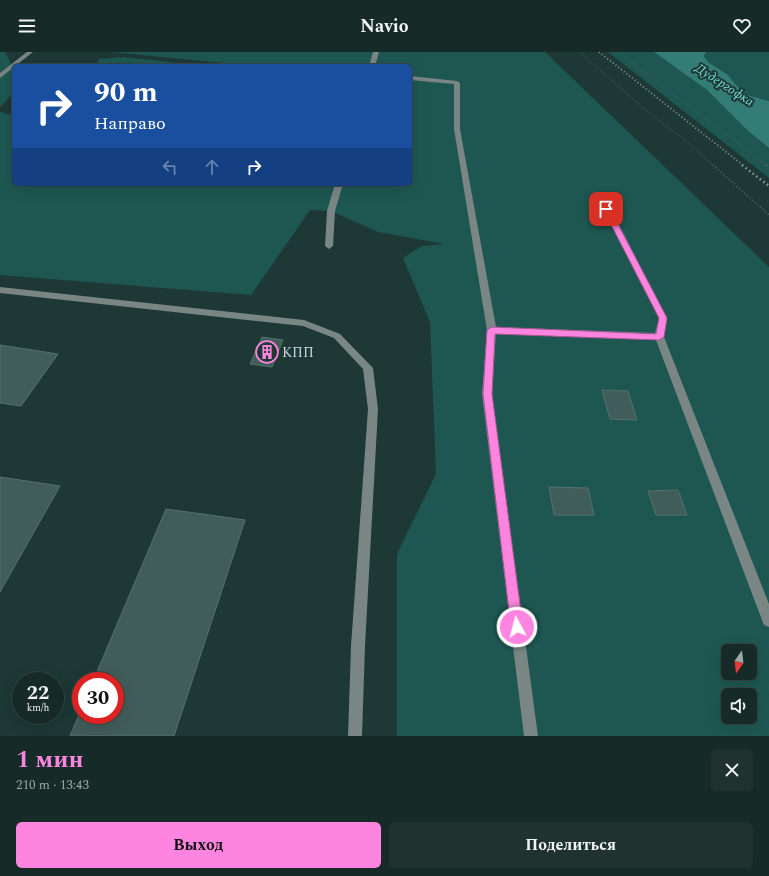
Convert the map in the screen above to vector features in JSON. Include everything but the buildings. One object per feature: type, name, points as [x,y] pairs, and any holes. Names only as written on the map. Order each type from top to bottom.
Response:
[{"type":"street","points":[[15,64],[30,52]]},
{"type":"street","points":[[373,64],[376,52]]},
{"type":"street","points":[[0,76],[12,66]]},
{"type":"street","points":[[412,78],[457,83],[457,129],[492,330],[487,394],[531,736]]},
{"type":"street","points":[[329,246],[330,210],[338,186]]},
{"type":"street","points":[[606,209],[663,318],[659,337],[769,620]]},
{"type":"street","points":[[0,290],[304,323],[337,336],[368,368],[373,409],[358,646],[355,736]]},
{"type":"street","points":[[492,330],[659,337]]},
{"type":"path","points":[[580,52],[644,109],[685,140],[769,215]]},
{"type":"path","points":[[618,52],[769,167]]},
{"type":"shaded area","points":[[0,52],[5,52],[12,65],[12,94],[0,107]]},
{"type":"shaded area","points":[[110,52],[545,52],[769,267],[769,736],[397,736],[397,554],[436,474],[430,322],[403,258],[422,246],[445,244],[378,232],[331,211],[310,210],[251,295],[0,275],[0,112],[12,115],[12,186],[412,186],[412,64],[233,64]]},
{"type":"shaded area","points":[[608,52],[654,52],[707,90],[748,131],[769,148],[769,178]]},
{"type":"shaded area","points":[[706,52],[769,52],[769,101],[747,95],[728,75],[708,62],[704,56]]},
{"type":"shaded area","points":[[124,57],[195,64],[99,64],[97,63],[99,59]]},
{"type":"water","name":"Дудергофка","points":[[654,52],[706,52],[704,56],[708,62],[728,75],[747,95],[769,101],[769,148],[748,131],[707,90]]},
{"type":"railway","points":[[599,52],[744,166]]},
{"type":"railway","points":[[742,165],[769,186]]},
{"type":"place","name":"КПП","points":[[267,352]]},
{"type":"route","points":[[517,627],[487,394],[492,330],[659,337],[663,318],[606,209]]}]
